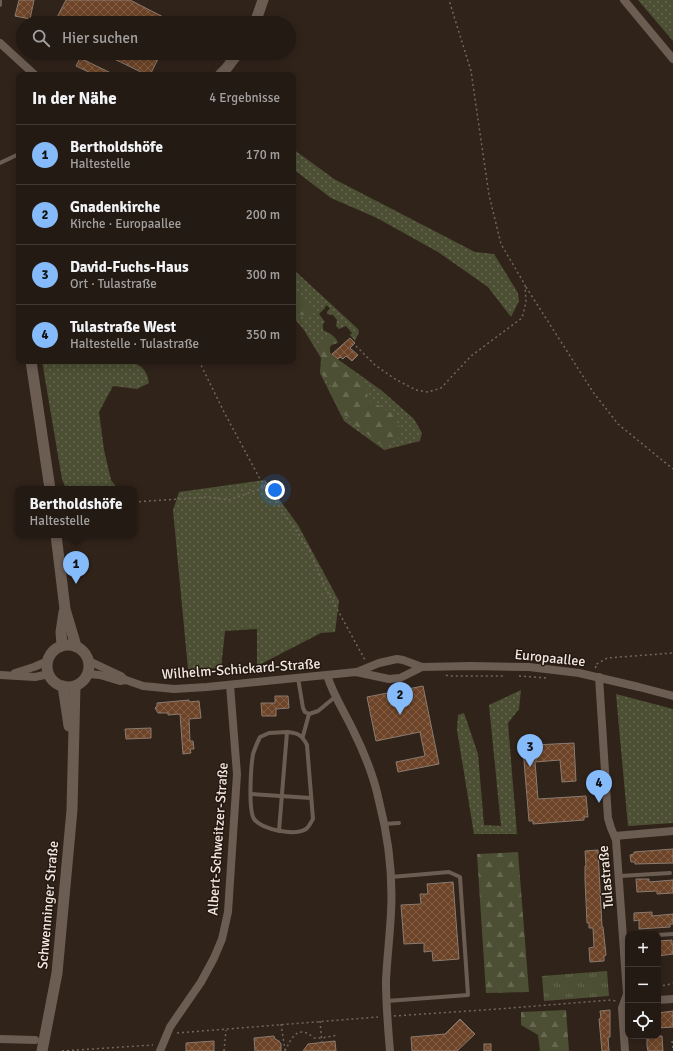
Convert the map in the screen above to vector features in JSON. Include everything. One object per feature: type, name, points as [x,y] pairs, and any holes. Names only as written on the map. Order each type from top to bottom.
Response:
[{"type":"main road","points":[[257,16],[263,0]]},
{"type":"main road","points":[[223,72],[233,60]]},
{"type":"main road","points":[[31,364],[50,486]]},
{"type":"main road","points":[[56,538],[65,609],[76,646]]},
{"type":"main road","points":[[62,645],[61,632],[65,609]]},
{"type":"main road","points":[[69,644],[76,646],[84,651],[89,661],[88,674],[82,682],[75,686],[63,686],[54,682],[47,668],[48,661],[53,651],[62,645],[69,644]]},
{"type":"main road","name":"Schwenninger Straße","points":[[63,686],[73,760]]},
{"type":"main road","name":"Schwenninger Straße","points":[[42,1051],[57,974],[72,810],[73,760],[75,744],[75,686]]},
{"type":"street","points":[[624,0],[673,59]]},
{"type":"street","points":[[0,43],[16,58]]},
{"type":"street","points":[[19,60],[32,72]]},
{"type":"street","name":"Europaallee","points":[[327,675],[356,672],[379,663],[397,659],[422,667],[529,667],[599,677],[673,696]]},
{"type":"street","points":[[10,675],[48,661]]},
{"type":"street","points":[[89,661],[128,681]]},
{"type":"street","name":"Europaallee","points":[[356,672],[389,679],[404,676],[422,667]]},
{"type":"street","points":[[0,675],[35,677],[49,674]]},
{"type":"street","points":[[88,674],[100,675],[120,681],[128,681]]},
{"type":"street","name":"Wilhelm-Schickard-Straße","points":[[128,681],[143,686],[159,688],[207,687],[327,675],[335,697],[354,730],[368,766],[379,800],[384,824],[391,877],[391,911],[386,980],[390,1051]]},
{"type":"street","name":"Tulastraße","points":[[599,677],[608,818],[615,836],[625,931]]},
{"type":"street","name":"Albert-Schweitzer-Straße","points":[[158,1048],[174,1021],[201,982],[214,958],[222,939],[228,912],[237,774],[230,685]]},
{"type":"street","points":[[615,836],[673,831]]},
{"type":"street","points":[[661,1000],[673,999]]},
{"type":"street","name":"Tulastraße","points":[[625,1004],[622,1008],[625,1051]]},
{"type":"street","points":[[0,1039],[35,1040]]},
{"type":"lane","points":[[0,0],[0,5]]},
{"type":"lane","points":[[0,163],[16,155]]},
{"type":"lane","points":[[298,678],[303,708],[305,712],[309,714]]},
{"type":"lane","points":[[309,714],[318,711],[335,697]]},
{"type":"lane","points":[[303,736],[309,714]]},
{"type":"lane","points":[[279,831],[286,732]]},
{"type":"lane","points":[[286,732],[296,733],[303,736],[307,744],[312,819],[307,829],[300,831],[270,830],[260,825],[254,818],[250,807],[253,756],[256,746],[260,737],[269,733],[286,732]]},
{"type":"lane","points":[[251,794],[311,798]]},
{"type":"lane","points":[[384,824],[399,823]]},
{"type":"lane","points":[[386,1001],[468,995],[460,877],[449,872],[391,877]]},
{"type":"lane","points":[[620,876],[670,873]]},
{"type":"lane","points":[[661,935],[673,934]]},
{"type":"path","points":[[449,0],[471,71],[489,195],[501,244],[525,285],[593,392],[618,424],[673,469]]},
{"type":"path","points":[[356,346],[375,365],[395,379],[416,390],[428,392],[441,388],[471,356],[522,318],[526,302],[525,285]]},
{"type":"path","points":[[200,364],[221,406],[265,487],[309,549],[324,585],[368,667]]},
{"type":"path","points":[[137,502],[209,497],[229,500],[265,487]]},
{"type":"path","points":[[599,677],[595,665],[607,658],[673,653]]},
{"type":"path","points":[[441,672],[448,676],[509,676]]},
{"type":"path","points":[[517,676],[551,679]]},
{"type":"path","points":[[661,986],[673,983]]},
{"type":"path","points":[[177,1033],[611,1000],[625,1003]]},
{"type":"path","points":[[320,1021],[322,1042]]},
{"type":"path","points":[[281,1024],[285,1051]]},
{"type":"path","points":[[224,1051],[226,1030]]},
{"type":"path","points":[[285,1051],[294,1035],[298,1032],[304,1032],[314,1038],[338,1035]]},
{"type":"path","points":[[672,1041],[673,1049]]},
{"type":"path","points":[[62,1051],[158,1048]]},
{"type":"green space","points":[[638,0],[673,0],[673,41]]},
{"type":"green space","points":[[296,151],[334,179],[475,252],[494,254],[518,293],[519,301],[511,317],[488,287],[438,252],[377,218],[331,198],[296,171]]},
{"type":"green space","points":[[296,272],[358,329],[359,332],[355,341],[350,335],[352,333],[346,326],[339,329],[336,326],[337,320],[333,315],[327,314],[330,308],[326,305],[319,314],[325,322],[323,324],[323,330],[334,337],[338,343],[331,345],[330,352],[333,356],[381,390],[414,419],[422,433],[420,441],[384,450],[344,421],[320,373],[321,358],[304,330],[296,321]]},
{"type":"green space","points":[[296,295],[303,300],[313,311],[309,316],[296,314]]},
{"type":"green space","points":[[328,337],[337,341],[337,343],[331,345],[330,347],[330,352],[333,356],[354,371],[357,376],[365,379],[368,401],[399,417],[397,422],[402,432],[399,438],[388,442],[390,445],[385,448],[350,422],[350,418],[342,415],[334,401],[330,385],[321,373],[322,357],[317,349],[323,340]]},
{"type":"green space","points":[[43,364],[136,364],[143,368],[147,374],[149,383],[137,389],[113,386],[99,412],[104,450],[111,480],[116,486],[65,486],[62,479]]},
{"type":"green space","points":[[265,480],[298,525],[339,601],[335,632],[321,633],[257,666],[257,629],[225,631],[221,668],[188,669],[173,510],[179,492]]},
{"type":"green space","points":[[521,690],[519,709],[508,723],[517,834],[474,834],[457,730],[458,715],[464,713],[478,754],[484,825],[501,826],[489,705]]},
{"type":"green space","points":[[616,694],[673,709],[673,823],[628,826]]},
{"type":"green space","points":[[518,852],[529,992],[486,993],[477,854]]},
{"type":"green space","points":[[607,971],[609,996],[544,1001],[542,976]]},
{"type":"green space","points":[[566,1010],[569,1051],[540,1051],[538,1035],[521,1025],[521,1012]]},
{"type":"building","points":[[19,0],[34,0],[31,16],[15,16]]},
{"type":"building","points":[[66,0],[130,0],[161,16],[58,16]]},
{"type":"building","points":[[79,60],[84,60],[109,72],[89,72],[76,66]]},
{"type":"building","points":[[116,60],[158,60],[152,72],[141,72]]},
{"type":"building","points":[[350,338],[355,343],[350,348],[358,355],[352,361],[346,356],[343,359],[340,357],[338,359],[332,354]]},
{"type":"building","points":[[423,686],[439,764],[398,772],[396,762],[425,756],[420,732],[376,741],[367,697]]},
{"type":"building","points":[[275,696],[288,696],[289,708],[276,709],[276,716],[262,716],[261,703],[275,703]]},
{"type":"building","points":[[189,700],[189,702],[199,701],[201,718],[189,719],[190,741],[193,741],[194,749],[190,749],[191,753],[183,754],[180,714],[168,715],[168,713],[158,713],[155,708],[157,703]]},
{"type":"building","points":[[151,728],[151,738],[126,739],[125,729]]},
{"type":"building","points":[[533,736],[534,745],[574,743],[576,781],[562,782],[560,760],[535,762],[538,799],[586,796],[588,817],[584,817],[584,820],[533,824],[533,821],[529,821],[522,737]]},
{"type":"building","points":[[673,849],[673,863],[635,864],[635,862],[631,862],[630,855],[634,854],[634,852]]},
{"type":"building","points":[[598,850],[602,927],[606,955],[604,956],[604,961],[590,962],[589,948],[594,947],[593,928],[589,928],[589,923],[587,923],[585,851]]},
{"type":"building","points":[[636,879],[649,879],[649,882],[673,880],[673,893],[657,894],[657,891],[637,892]]},
{"type":"building","points":[[453,882],[459,959],[433,961],[432,951],[424,952],[424,943],[404,944],[401,905],[421,904],[420,894],[428,894],[427,884]]},
{"type":"building","points":[[652,912],[652,916],[673,914],[673,924],[670,924],[670,927],[639,929],[639,920],[634,921],[634,913]]},
{"type":"building","points":[[672,940],[673,954],[661,956],[661,941]]},
{"type":"building","points":[[610,1010],[610,1037],[608,1037],[609,1051],[602,1051],[599,1019],[601,1018],[600,1011]]},
{"type":"building","points":[[673,1011],[673,1027],[661,1028],[661,1013]]},
{"type":"building","points":[[460,1019],[475,1034],[457,1051],[412,1051],[411,1037],[445,1034]]},
{"type":"building","points":[[274,1036],[275,1039],[281,1044],[281,1051],[255,1051],[254,1038]]},
{"type":"building","points":[[662,1036],[663,1051],[648,1051],[647,1039],[661,1039]]},
{"type":"building","points":[[214,1041],[214,1051],[186,1051],[186,1043]]},
{"type":"building","points":[[335,1041],[336,1051],[303,1051],[308,1044]]},
{"type":"building","points":[[484,1044],[491,1044],[491,1051],[484,1051]]},
{"type":"place","name":"Bertholdshöfe","points":[[76,584]]},
{"type":"place","name":"Gnadenkirche","points":[[400,715]]},
{"type":"place","name":"David-Fuchs-Haus","points":[[530,767]]},
{"type":"place","name":"Tulastraße West","points":[[599,803]]}]
